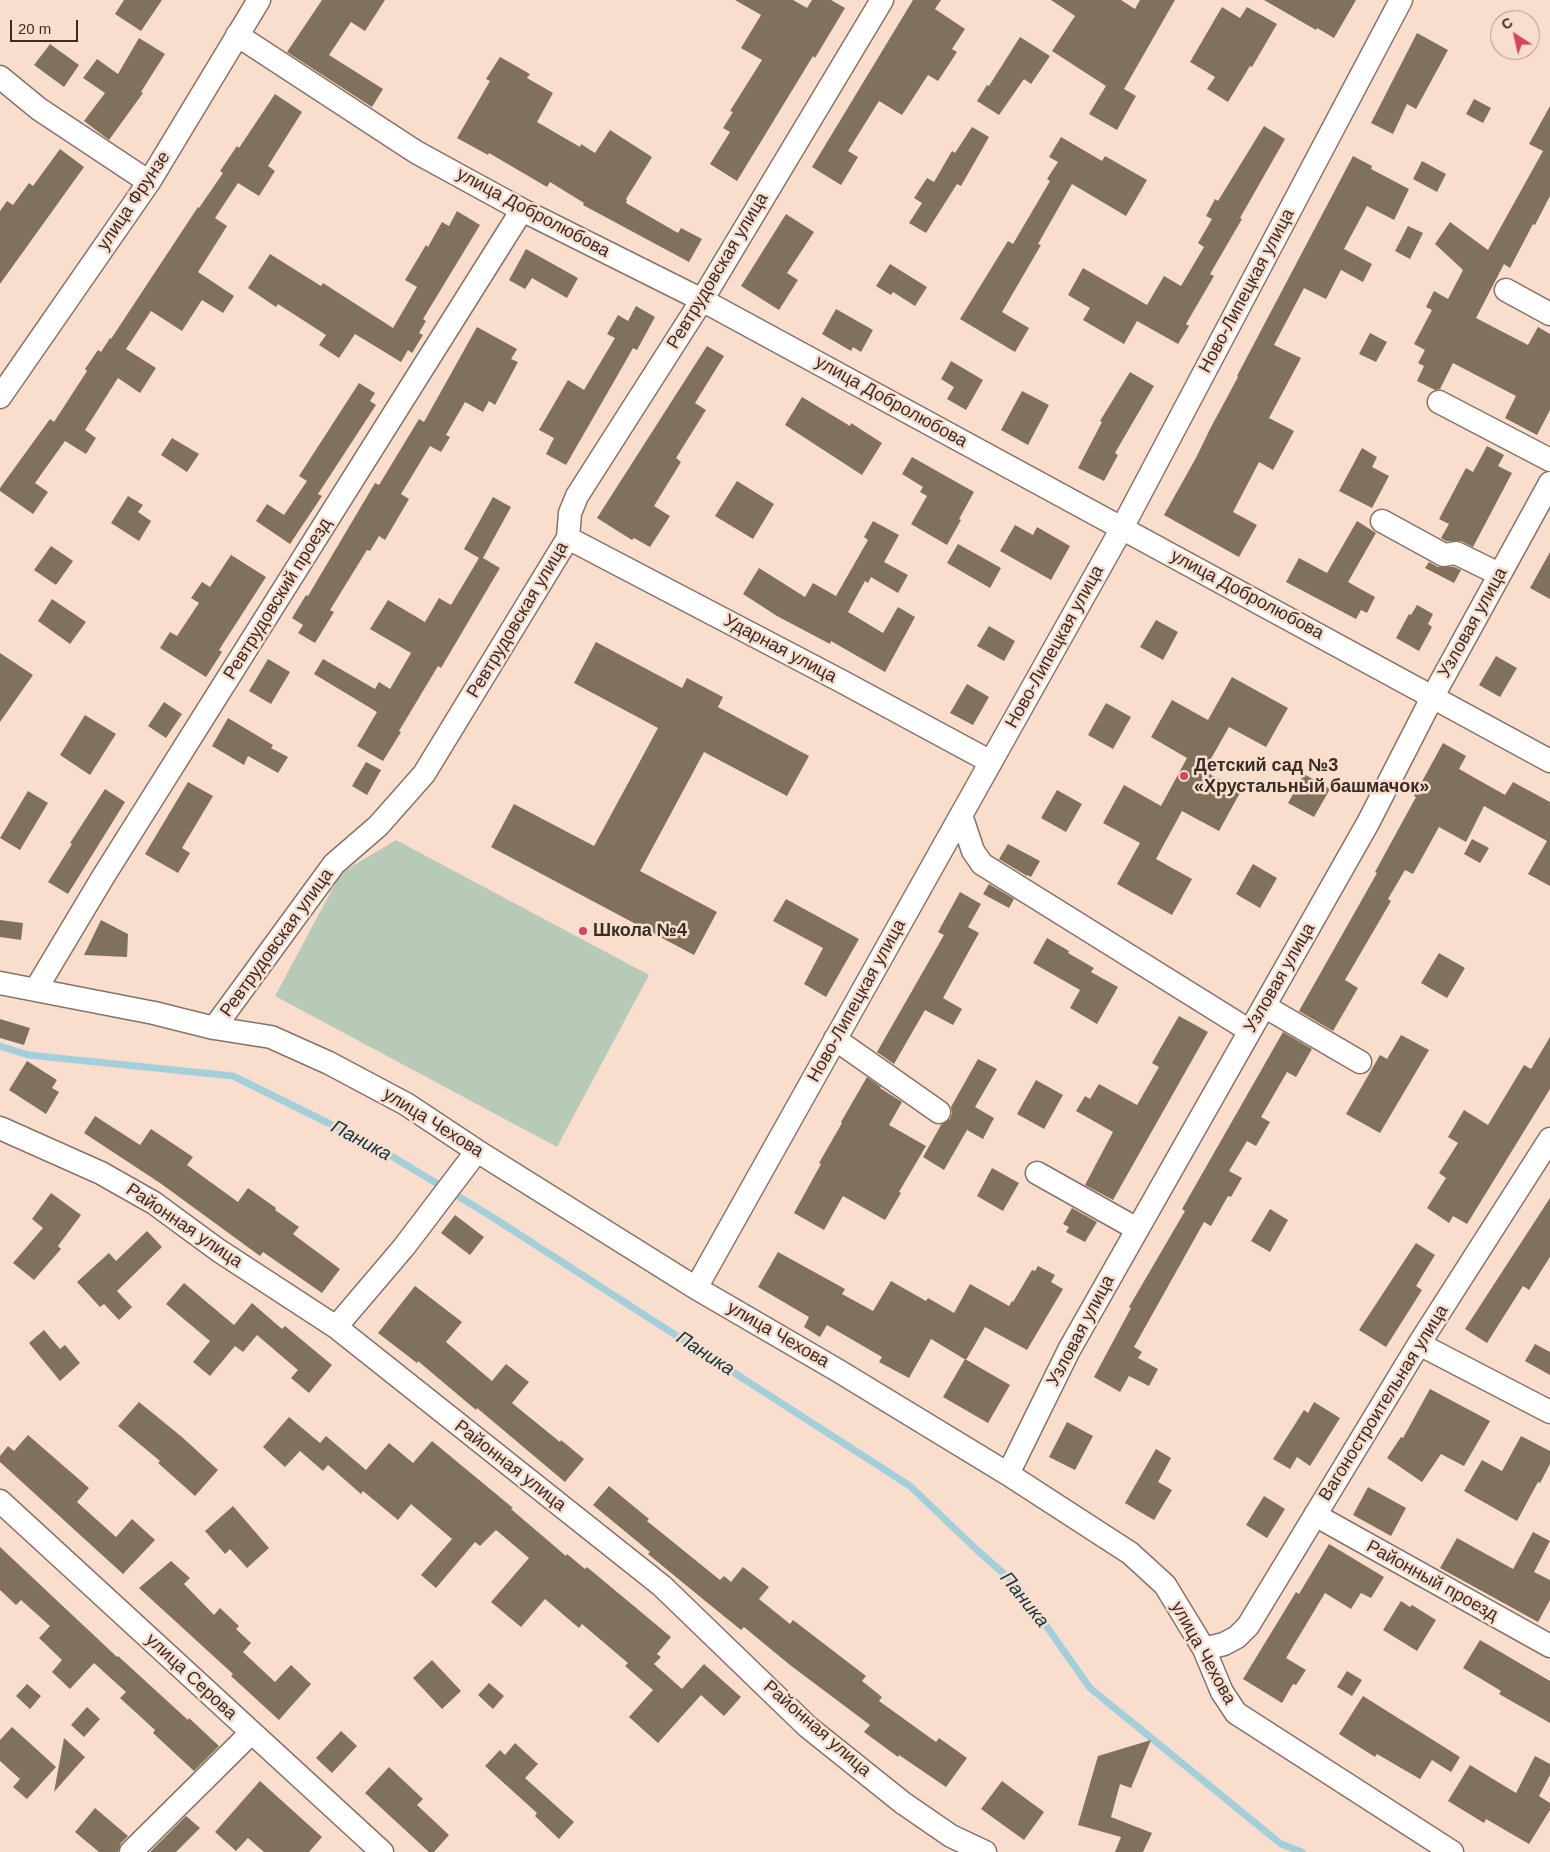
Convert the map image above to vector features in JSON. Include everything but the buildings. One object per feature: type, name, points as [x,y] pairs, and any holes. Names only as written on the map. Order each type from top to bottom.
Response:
[{"type":"street","name":"улица Фрунзе","points":[[0,397],[149,182],[259,0]]},
{"type":"street","name":"Ревтрудовская улица","points":[[214,1028],[334,864],[378,826],[424,774],[568,538],[570,513],[577,496],[702,300],[882,0]]},
{"type":"street","name":"Ново-Липецкая улица","points":[[696,1288],[1122,528],[1401,0]]},
{"type":"street","name":"улица Добролюбова","points":[[237,36],[416,152],[522,210],[702,300],[1550,761]]},
{"type":"street","points":[[0,78],[40,109],[149,182]]},
{"type":"street","name":"Ревтрудовский проезд","points":[[36,989],[103,877],[522,210]]},
{"type":"street","points":[[1506,290],[1550,314]]},
{"type":"street","points":[[1439,402],[1550,460]]},
{"type":"street","name":"Узловая улица","points":[[1008,1474],[1069,1350],[1368,822],[1433,696],[1550,482]]},
{"type":"street","points":[[1382,521],[1444,555],[1456,552],[1500,574]]},
{"type":"street","name":"Ударная улица","points":[[568,538],[990,762]]},
{"type":"street","points":[[961,816],[973,851],[982,864],[1250,1031]]},
{"type":"street","name":"улица Чехова","points":[[0,983],[154,1013],[214,1028],[271,1037],[329,1063],[406,1104],[477,1151],[696,1288],[837,1370],[1008,1474],[1130,1553],[1165,1585],[1204,1649],[1222,1692],[1236,1713],[1452,1852]]},
{"type":"street","points":[[1264,1006],[1360,1062]]},
{"type":"street","points":[[835,1039],[939,1112]]},
{"type":"street","name":"Районная улица","points":[[0,1128],[101,1173],[154,1203],[218,1250],[336,1327],[662,1586],[808,1727],[903,1803],[951,1836],[986,1852]]},
{"type":"street","name":"Вагоностроительная улица","points":[[1204,1649],[1224,1644],[1237,1637],[1248,1626],[1419,1344],[1550,1140]]},
{"type":"street","points":[[336,1327],[404,1247],[477,1151]]},
{"type":"street","points":[[1037,1173],[1137,1229]]},
{"type":"street","points":[[1419,1344],[1550,1412]]},
{"type":"street","name":"улица Серова","points":[[0,1501],[382,1852]]},
{"type":"street","name":"Районный проезд","points":[[1315,1515],[1550,1646]]},
{"type":"street","points":[[131,1852],[251,1733]]},
{"type":"green space","points":[[396,840],[649,975],[557,1147],[275,996],[341,873]]},
{"type":"waterway","name":"Паника","points":[[0,1046],[28,1055],[233,1076],[375,1146],[489,1215],[910,1486],[1018,1586],[1090,1688],[1281,1844],[1302,1852]]},
{"type":"place","name":"Детский сад №3 «Хрустальный башмачок»","points":[[1184,776]]},
{"type":"place","name":"Школа №4","points":[[583,931]]}]
